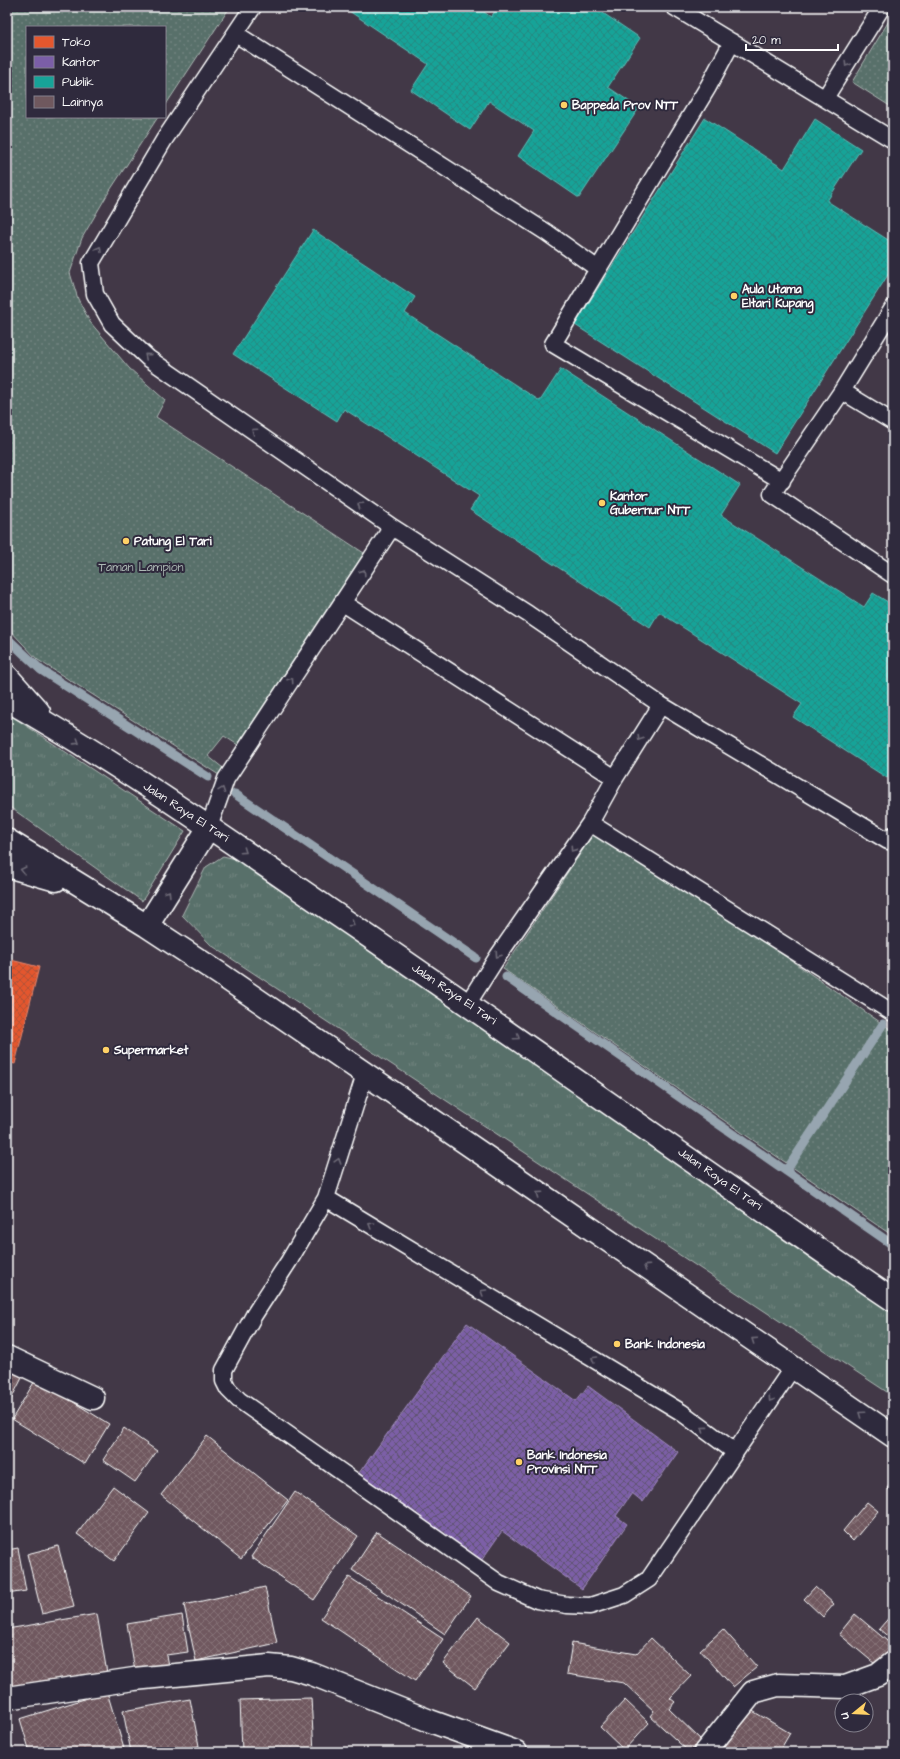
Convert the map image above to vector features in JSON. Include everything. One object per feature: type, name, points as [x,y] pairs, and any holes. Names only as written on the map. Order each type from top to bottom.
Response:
[{"type":"main road","points":[[7,676],[52,726]]},
{"type":"main road","name":"Jalan Raya El Tari","points":[[7,700],[52,726],[208,827],[468,1003],[892,1298]]},
{"type":"main road","points":[[147,926],[208,827]]},
{"type":"main road","points":[[7,840],[147,926],[893,1436]]},
{"type":"main road","points":[[7,866],[87,890]]},
{"type":"main road","points":[[7,1357],[93,1398]]},
{"type":"main road","points":[[705,1752],[753,1692],[778,1685],[845,1687],[861,1682],[878,1674],[893,1663]]},
{"type":"main road","points":[[7,1698],[134,1679],[269,1666],[291,1668],[312,1674],[430,1721],[510,1750]]},
{"type":"lane","points":[[253,7],[164,140],[91,263],[95,294],[112,324],[148,358],[392,527],[528,614],[661,705],[888,841],[893,835]]},
{"type":"lane","points":[[674,7],[893,140]]},
{"type":"lane","points":[[824,98],[882,7]]},
{"type":"lane","points":[[236,34],[546,232],[598,269]]},
{"type":"lane","points":[[732,42],[708,87],[553,344],[782,481]]},
{"type":"lane","points":[[893,308],[842,391],[772,494],[893,575]]},
{"type":"lane","points":[[842,391],[893,422]]},
{"type":"lane","points":[[208,827],[226,779],[392,527]]},
{"type":"lane","points":[[343,603],[615,778]]},
{"type":"lane","points":[[468,1003],[498,956],[590,823],[615,778],[661,705]]},
{"type":"lane","points":[[590,823],[893,1013]]},
{"type":"lane","points":[[365,1074],[326,1198],[290,1261],[254,1315],[224,1370],[224,1381],[228,1390],[239,1400],[499,1583],[537,1600],[567,1605],[590,1606],[624,1596],[649,1579],[793,1367]]},
{"type":"lane","points":[[326,1198],[681,1412],[735,1452]]},
{"type":"green space","name":"Taman Lampion","points":[[7,7],[230,7],[166,104],[166,26],[26,26],[26,118],[157,118],[107,195],[82,238],[70,273],[78,299],[90,322],[129,368],[165,400],[156,417],[364,553],[238,745],[224,736],[208,756],[223,768],[219,775],[38,660],[7,627]]},
{"type":"green space","points":[[893,14],[893,108],[852,82]]},
{"type":"green space","points":[[7,713],[185,831],[142,901],[7,805]]},
{"type":"green space","points":[[598,827],[893,1031],[893,1236],[503,969]]},
{"type":"green space","points":[[223,856],[240,860],[893,1308],[893,1396],[211,945],[182,915],[206,867]]},
{"type":"building: Toko","points":[[7,959],[39,967],[15,1064],[7,1062]]},
{"type":"building: Kantor","name":"Bank Indonesia Provinsi NTT","points":[[467,1323],[576,1401],[588,1386],[678,1452],[643,1502],[632,1493],[616,1516],[627,1524],[582,1589],[502,1531],[481,1561],[359,1473]]},
{"type":"building: Publik","name":"Bappeda Prov NTT","points":[[347,7],[477,7],[491,17],[498,7],[594,7],[640,38],[608,87],[639,108],[579,198],[518,156],[534,131],[489,101],[470,130],[411,90],[428,64],[346,9]]},
{"type":"building: Publik","name":"Aula Utama Eltari Kupang","points":[[705,118],[784,169],[815,119],[861,149],[827,201],[893,243],[893,267],[775,453],[575,325]]},
{"type":"building: Publik","name":"Kantor Gubernur NTT","points":[[313,230],[415,297],[405,313],[540,401],[561,369],[740,485],[721,515],[864,607],[873,593],[893,605],[893,768],[887,778],[793,717],[802,704],[659,612],[650,627],[470,510],[479,496],[344,409],[337,421],[233,354]]},
{"type":"building: Lainnya","points":[[7,1367],[23,1376],[7,1407]]},
{"type":"building: Lainnya","points":[[36,1379],[109,1424],[85,1464],[12,1419]]},
{"type":"building: Lainnya","points":[[124,1428],[157,1451],[135,1482],[103,1460]]},
{"type":"building: Lainnya","points":[[207,1436],[288,1500],[241,1559],[161,1495]]},
{"type":"building: Lainnya","points":[[893,1481],[893,1493],[887,1488]]},
{"type":"building: Lainnya","points":[[113,1486],[149,1513],[114,1561],[77,1534]]},
{"type":"building: Lainnya","points":[[295,1492],[358,1536],[314,1600],[251,1557]]},
{"type":"building: Lainnya","points":[[867,1502],[878,1511],[853,1541],[843,1531]]},
{"type":"building: Lainnya","points":[[377,1532],[471,1596],[445,1634],[352,1570]]},
{"type":"building: Lainnya","points":[[58,1546],[74,1606],[42,1614],[27,1554]]},
{"type":"building: Lainnya","points":[[18,1548],[26,1591],[7,1594],[7,1550]]},
{"type":"building: Lainnya","points":[[349,1577],[443,1639],[415,1681],[321,1618]]},
{"type":"building: Lainnya","points":[[265,1587],[277,1643],[196,1661],[184,1605]]},
{"type":"building: Lainnya","points":[[815,1587],[834,1604],[823,1617],[804,1599]]},
{"type":"building: Lainnya","points":[[893,1613],[893,1636],[891,1639],[879,1629]]},
{"type":"building: Lainnya","points":[[97,1614],[108,1679],[12,1695],[7,1666],[7,1629]]},
{"type":"building: Lainnya","points":[[855,1614],[893,1646],[893,1655],[881,1669],[839,1634]]},
{"type":"building: Lainnya","points":[[182,1615],[188,1652],[166,1655],[168,1666],[135,1671],[127,1624]]},
{"type":"building: Lainnya","points":[[478,1617],[510,1642],[475,1688],[443,1663]]},
{"type":"building: Lainnya","points":[[723,1629],[757,1667],[733,1687],[700,1650]]},
{"type":"building: Lainnya","points":[[651,1638],[691,1676],[670,1698],[675,1702],[669,1709],[701,1740],[689,1752],[650,1716],[654,1711],[624,1683],[567,1674],[572,1643],[636,1654]]},
{"type":"building: Lainnya","points":[[107,1692],[125,1752],[30,1752],[20,1719]]},
{"type":"building: Lainnya","points":[[311,1698],[314,1752],[242,1752],[240,1700]]},
{"type":"building: Lainnya","points":[[190,1699],[199,1746],[169,1752],[131,1752],[123,1711]]},
{"type":"building: Lainnya","points":[[625,1700],[649,1723],[624,1750],[600,1727]]},
{"type":"building: Lainnya","points":[[744,1706],[790,1733],[779,1752],[718,1752]]},
{"type":"waterway","points":[[7,638],[41,670],[208,777]]},
{"type":"waterway","points":[[235,794],[476,958]]},
{"type":"waterway","points":[[506,977],[893,1245]]},
{"type":"waterway","points":[[786,1171],[883,1024]]},
{"type":"place","name":"Bappeda Prov NTT","points":[[564,105]]},
{"type":"place","name":"Aula Utama Eltari Kupang","points":[[734,296]]},
{"type":"place","name":"Kantor Gubernur NTT","points":[[602,503]]},
{"type":"place","name":"Patung El Tari","points":[[126,541]]},
{"type":"place","name":"Supermarket","points":[[106,1050]]},
{"type":"place","name":"Bank Indonesia","points":[[617,1344]]},
{"type":"place","name":"Bank Indonesia Provinsi NTT","points":[[519,1462]]}]
